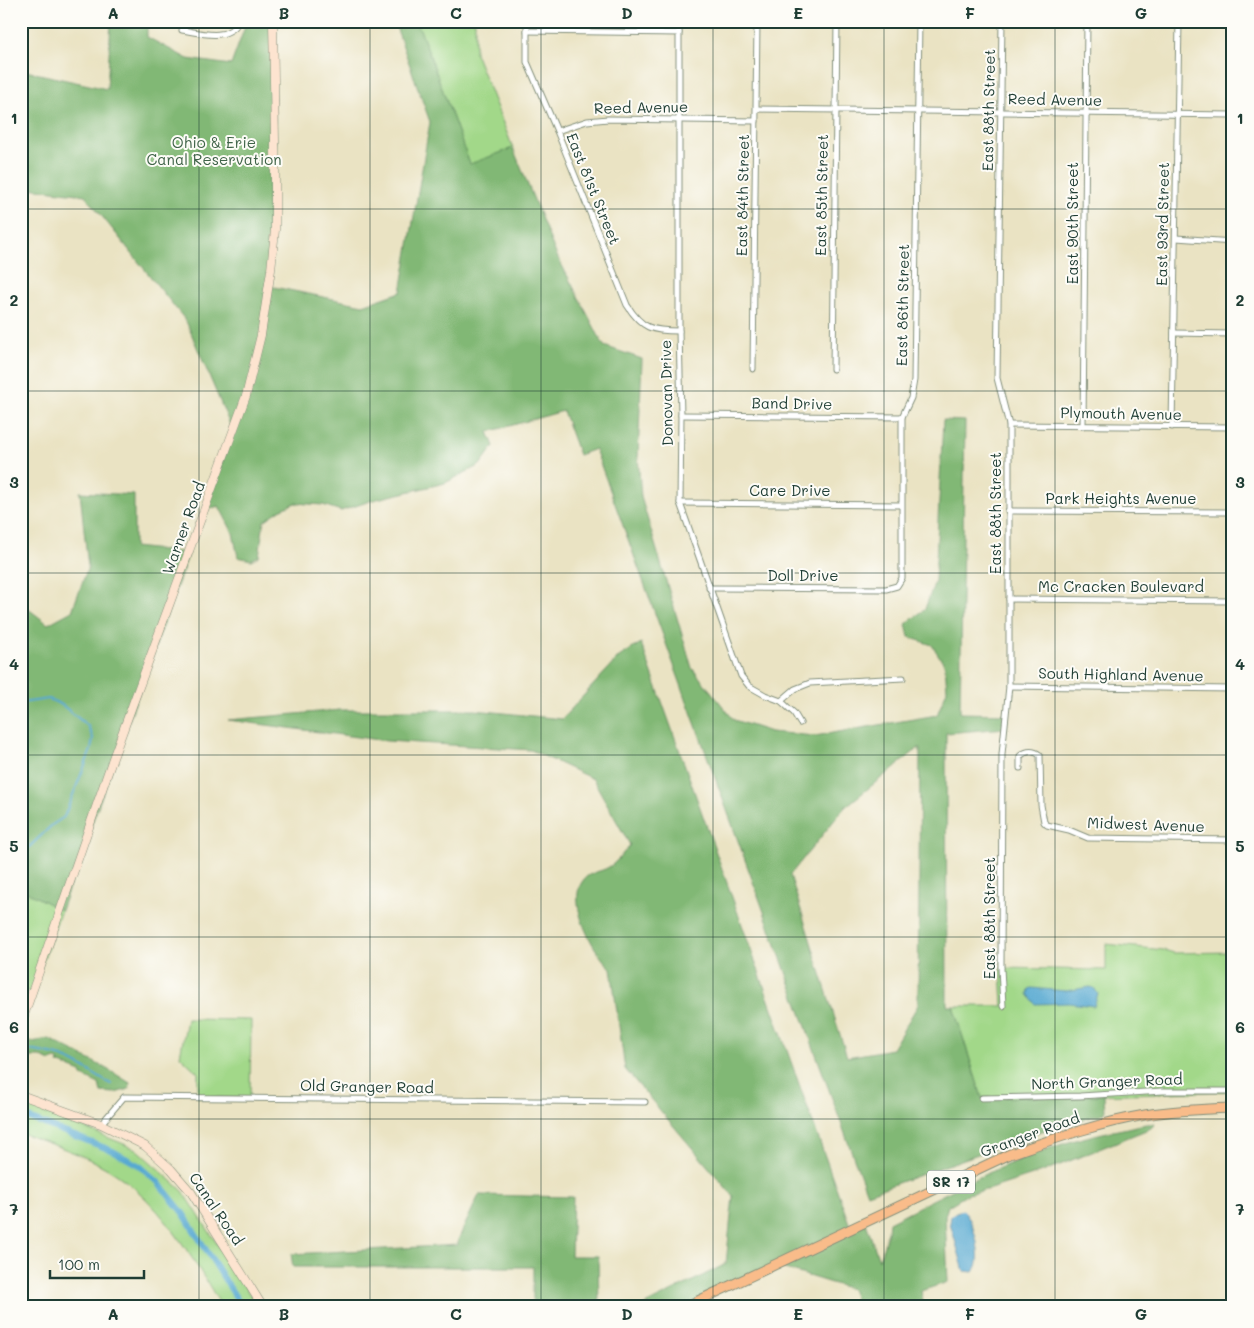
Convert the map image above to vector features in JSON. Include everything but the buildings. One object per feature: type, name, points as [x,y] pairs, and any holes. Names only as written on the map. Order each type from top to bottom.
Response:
[{"type":"main road","name":"Warner Road","points":[[21,1024],[113,758],[246,396],[261,335],[275,230],[273,21]]},
{"type":"main road","name":"Canal Road","points":[[21,1095],[101,1124],[145,1146],[172,1169],[191,1192],[263,1307]]},
{"type":"main road","name":"Granger Road","points":[[685,1307],[1019,1151],[1064,1135],[1145,1115],[1194,1109],[1233,1108]]},
{"type":"street","points":[[182,30],[220,34],[234,29],[239,21]]},
{"type":"street","name":"East 81st Street","points":[[528,21],[527,62],[557,131],[626,306],[634,318],[644,326],[657,331],[678,331]]},
{"type":"street","name":"Donovan Drive","points":[[679,21],[678,331],[681,415],[680,503],[741,676],[749,686],[781,701],[794,713],[800,723]]},
{"type":"street","name":"East 84th Street","points":[[753,369],[757,21]]},
{"type":"street","name":"East 85th Street","points":[[833,369],[837,21]]},
{"type":"street","name":"East 86th Street","points":[[897,586],[902,578],[902,418],[911,398],[914,380],[919,21]]},
{"type":"street","name":"East 88th Street","points":[[1002,21],[997,378],[1009,425],[1009,686],[1002,754],[1001,968],[1004,1006]]},
{"type":"street","name":"East 90th Street","points":[[1083,426],[1087,21]]},
{"type":"street","name":"East 93rd Street","points":[[1172,427],[1179,21]]},
{"type":"street","points":[[527,31],[679,33]]},
{"type":"street","name":"Reed Avenue","points":[[756,109],[1233,115]]},
{"type":"street","name":"Reed Avenue","points":[[557,131],[587,121],[608,119],[756,121]]},
{"type":"street","points":[[1176,238],[1233,242]]},
{"type":"street","points":[[1174,333],[1233,334]]},
{"type":"street","name":"Band Drive","points":[[681,415],[902,418]]},
{"type":"street","name":"Plymouth Avenue","points":[[1009,425],[1233,427]]},
{"type":"street","name":"Care Drive","points":[[680,503],[901,505]]},
{"type":"street","name":"Park Heights Avenue","points":[[1008,511],[1233,512]]},
{"type":"street","name":"Doll Drive","points":[[709,588],[886,589],[897,586]]},
{"type":"street","name":"Mc Cracken Boulevard","points":[[1009,599],[1233,601]]},
{"type":"street","points":[[781,701],[795,689],[810,682],[903,678]]},
{"type":"street","name":"South Highland Avenue","points":[[1009,686],[1233,689]]},
{"type":"street","name":"Midwest Avenue","points":[[1020,768],[1020,756],[1025,752],[1036,752],[1040,755],[1041,805],[1044,822],[1047,825],[1069,830],[1088,838],[1233,840]]},
{"type":"street","name":"North Granger Road","points":[[982,1098],[1080,1096],[1163,1091],[1233,1091]]},
{"type":"street","name":"Old Granger Road","points":[[101,1124],[124,1097],[645,1102]]},
{"type":"green space","name":"Ohio & Erie Canal Reservation","points":[[111,21],[147,21],[147,37],[188,59],[231,65],[247,21],[273,21],[275,141],[269,286],[363,305],[401,292],[430,122],[394,21],[417,21],[470,164],[513,148],[556,254],[604,346],[642,359],[638,457],[641,497],[692,668],[734,720],[771,732],[815,736],[937,715],[947,690],[945,665],[932,645],[909,637],[906,624],[925,609],[935,581],[943,420],[965,421],[960,713],[1007,714],[1006,728],[946,733],[947,1006],[953,1006],[982,1098],[1104,1095],[1105,1113],[1042,1131],[867,1194],[595,449],[579,455],[563,411],[488,432],[494,446],[480,465],[445,483],[373,500],[341,511],[323,505],[295,503],[264,521],[259,556],[251,560],[238,557],[233,533],[219,506],[205,510],[233,432],[186,321],[85,195],[21,187],[21,70],[107,89]],"holes":[[[920,747],[918,1005],[892,1049],[847,1057],[790,875],[845,807]]]},
{"type":"green space","points":[[412,21],[475,21],[475,53],[513,148],[470,165],[429,53]]},
{"type":"green space","points":[[80,492],[134,495],[134,547],[189,553],[61,910],[21,889],[21,600],[27,608],[48,624],[72,611],[88,567]]},
{"type":"green space","points":[[641,643],[851,1229],[866,1223],[879,1260],[888,1232],[889,1222],[944,1194],[1000,1168],[1058,1146],[1136,1126],[1155,1124],[1151,1128],[1045,1171],[990,1189],[968,1194],[948,1206],[945,1216],[948,1282],[921,1291],[924,1307],[858,1307],[851,1289],[775,1266],[685,1307],[641,1307],[726,1264],[733,1196],[625,1069],[611,968],[597,952],[584,928],[580,915],[578,891],[585,878],[612,865],[630,845],[593,779],[531,750],[387,741],[228,720],[340,710],[475,710],[562,719],[619,657]]},
{"type":"green space","points":[[21,889],[61,910],[32,993],[21,989]]},
{"type":"green space","points":[[1106,944],[1164,950],[1174,953],[1233,952],[1233,1091],[982,1098],[953,1006],[1003,1006],[1001,968],[1106,970]]},
{"type":"green space","points":[[187,1019],[251,1020],[250,1098],[198,1097],[198,1073],[180,1056]]},
{"type":"green space","points":[[49,1039],[130,1083],[129,1089],[115,1093],[101,1092],[99,1084],[82,1076],[81,1072],[58,1063],[59,1061],[56,1059],[51,1061],[41,1057],[24,1057],[23,1049],[26,1043]]},
{"type":"green space","points":[[21,1102],[136,1149],[183,1191],[258,1307],[222,1307],[199,1268],[172,1230],[158,1212],[125,1180],[86,1158],[21,1133]]},
{"type":"green space","points":[[479,1195],[573,1197],[571,1256],[598,1256],[599,1307],[533,1307],[533,1267],[293,1267],[291,1254],[458,1245],[458,1240]]},
{"type":"water","points":[[1031,988],[1066,991],[1094,988],[1098,994],[1094,1006],[1069,1003],[1035,1004],[1028,994]]},
{"type":"water","points":[[963,1210],[970,1220],[977,1245],[977,1267],[973,1272],[964,1271],[950,1223],[951,1216]]},
{"type":"waterway","points":[[21,703],[49,699],[62,705],[88,726],[93,738],[91,750],[64,817],[52,825],[21,855]]},
{"type":"waterway","points":[[29,1050],[53,1054],[67,1059],[79,1064],[111,1084]]},
{"type":"waterway","points":[[21,1115],[113,1151],[140,1166],[158,1182],[183,1213],[242,1307]]}]
